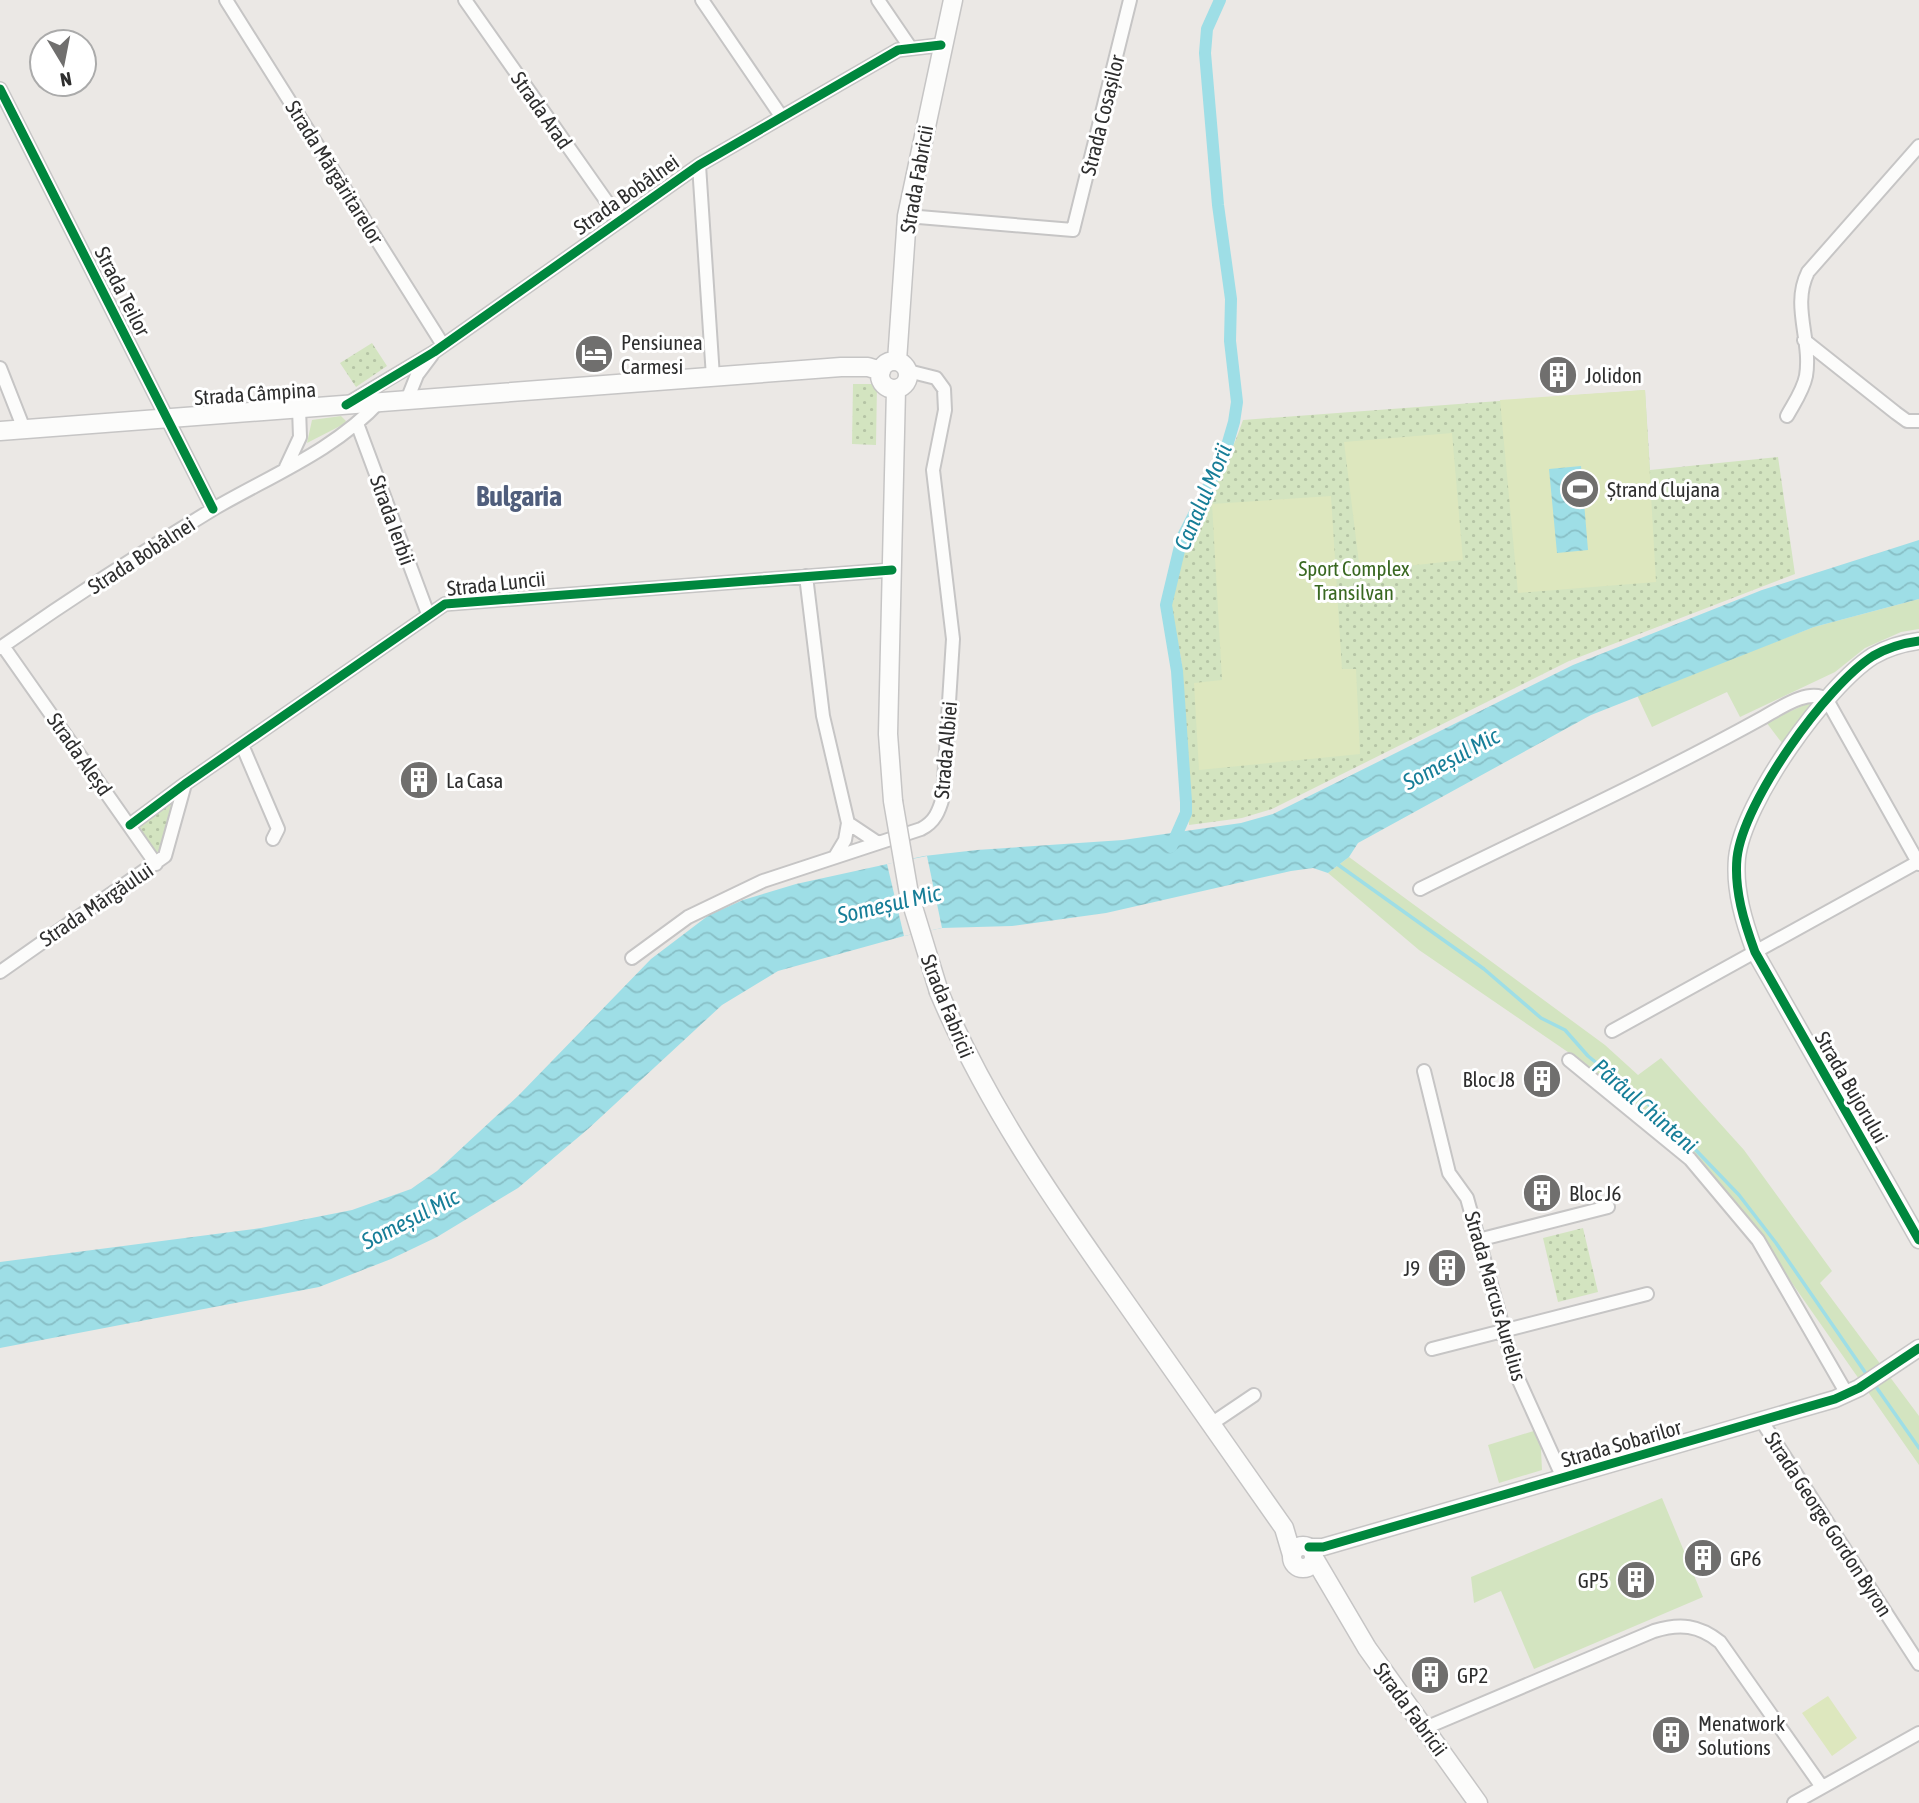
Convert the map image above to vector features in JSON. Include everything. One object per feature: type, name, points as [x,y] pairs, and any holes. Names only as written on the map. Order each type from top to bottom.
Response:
[{"type":"main road","name":"Strada Fabricii","points":[[903,366],[907,216],[941,46],[953,0]]},
{"type":"main road","points":[[889,362],[903,366],[906,383],[896,389],[885,385],[881,371],[889,362]]},
{"type":"main road","name":"Strada Câmpina","points":[[0,431],[858,366],[881,371]]},
{"type":"main road","name":"Strada Fabricii","points":[[896,389],[888,734],[893,801],[909,894],[921,941],[961,1044],[1013,1136],[1287,1532],[1308,1553],[1345,1614],[1478,1803]]},
{"type":"street","name":"Strada Mărgăritarelor","points":[[226,0],[438,348]]},
{"type":"street","name":"Strada Arad","points":[[465,0],[619,219]]},
{"type":"street","points":[[702,0],[781,116]]},
{"type":"street","points":[[878,0],[910,47]]},
{"type":"street","name":"Strada Cosașilor","points":[[907,216],[1073,230],[1130,0]]},
{"type":"street","name":"Strada Bobâlnei","points":[[346,405],[438,348],[699,165],[898,50],[941,46]]},
{"type":"street","name":"Strada Teilor","points":[[0,89],[213,509]]},
{"type":"street","points":[[1787,416],[1806,376],[1801,285],[1808,272],[1919,146]]},
{"type":"street","points":[[699,165],[713,377]]},
{"type":"street","points":[[1804,340],[1896,414],[1907,421],[1919,421]]},
{"type":"street","name":"Strada Bobâlnei","points":[[407,400],[417,374],[438,348]]},
{"type":"street","name":"Strada Albiei","points":[[632,958],[708,906],[781,873],[928,825],[939,810],[943,797],[953,639],[933,470],[945,397],[936,378],[903,366]]},
{"type":"street","points":[[0,368],[24,429]]},
{"type":"street","name":"Strada Bobâlnei","points":[[1,647],[213,509],[358,426],[380,401]]},
{"type":"street","points":[[286,467],[300,437],[299,408]]},
{"type":"street","name":"Strada Ierbii","points":[[358,426],[428,614]]},
{"type":"street","name":"Strada Luncii","points":[[130,825],[428,614],[453,602],[892,570]]},
{"type":"street","points":[[806,576],[822,716],[848,823],[845,840],[836,855]]},
{"type":"street","name":"Strada Bujorului","points":[[1919,641],[1903,644],[1874,656],[1827,700],[1775,769],[1743,830],[1737,857],[1737,883],[1755,952],[1919,1240]]},
{"type":"street","name":"Strada Aleșd","points":[[1,647],[156,864]]},
{"type":"street","points":[[1420,889],[1716,744],[1797,700],[1817,696],[1827,700],[1919,863],[1612,1031]]},
{"type":"street","points":[[242,745],[278,829],[273,839]]},
{"type":"street","name":"Strada Mărgăului","points":[[0,972],[156,864],[169,847],[185,784]]},
{"type":"street","points":[[848,823],[878,843]]},
{"type":"street","points":[[1569,1060],[1690,1159],[1758,1240],[1853,1391]]},
{"type":"street","name":"Strada Marcus Aurelius","points":[[1424,1071],[1449,1173],[1467,1198],[1516,1374],[1563,1478]]},
{"type":"street","points":[[1478,1240],[1608,1207]]},
{"type":"street","points":[[1432,1349],[1647,1294]]},
{"type":"street","name":"Strada Sobarilor","points":[[1308,1553],[1853,1391],[1919,1348]]},
{"type":"street","points":[[1211,1424],[1254,1395]]},
{"type":"street","name":"Strada George Gordon Byron","points":[[1761,1420],[1919,1664]]},
{"type":"street","points":[[1425,1728],[1654,1631],[1686,1626],[1708,1632],[1720,1642],[1822,1787]]},
{"type":"street","points":[[1794,1803],[1919,1733]]},
{"type":"green space","points":[[372,343],[387,366],[356,387],[340,363]]},
{"type":"green space","points":[[853,384],[877,384],[876,445],[852,444]]},
{"type":"green space","name":"Sport Complex Transilvan","points":[[1645,390],[1650,470],[1778,457],[1795,574],[1569,661],[1272,809],[1242,818],[1189,825],[1182,666],[1172,614],[1172,597],[1185,551],[1243,420]]},
{"type":"green space","name":"Ștrand Clujana","points":[[1645,390],[1656,582],[1518,593],[1500,400]]},
{"type":"green space","points":[[341,416],[346,421],[344,424],[307,443],[312,420]]},
{"type":"green space","points":[[1452,433],[1463,560],[1360,571],[1344,442]]},
{"type":"green space","points":[[1331,496],[1342,669],[1356,669],[1360,754],[1199,770],[1194,683],[1222,680],[1212,504]]},
{"type":"green space","points":[[1919,599],[1919,629],[1901,632],[1865,648],[1835,672],[1740,717],[1727,692],[1652,727],[1637,695],[1814,627]]},
{"type":"green space","points":[[1811,702],[1814,705],[1782,743],[1766,722]]},
{"type":"green space","points":[[180,793],[159,856],[135,826]]},
{"type":"green space","points":[[1349,857],[1605,1045],[1638,1075],[1661,1058],[1744,1150],[1832,1271],[1820,1283],[1919,1416],[1919,1465],[1734,1200],[1689,1150],[1581,1061],[1419,950],[1328,873]]},
{"type":"green space","points":[[1583,1228],[1598,1292],[1558,1302],[1543,1238]]},
{"type":"green space","points":[[1540,1429],[1542,1470],[1499,1483],[1488,1445]]},
{"type":"green space","points":[[1662,1498],[1703,1597],[1534,1669],[1501,1591],[1474,1603],[1471,1577]]},
{"type":"green space","points":[[1828,1696],[1857,1738],[1832,1756],[1802,1713]]},
{"type":"water","points":[[1581,466],[1588,550],[1557,553],[1549,469]]},
{"type":"water","name":"Someșul Mic","points":[[1919,540],[1919,599],[1814,627],[1591,715],[1358,843],[1349,857],[1328,873],[1313,868],[1291,871],[1106,913],[1012,926],[942,928],[778,971],[722,1005],[588,1129],[518,1188],[437,1237],[391,1259],[319,1287],[0,1348],[0,1262],[261,1228],[352,1210],[411,1189],[437,1171],[519,1095],[651,959],[709,915],[743,900],[796,884],[924,856],[1123,840],[1241,823],[1273,814],[1573,665],[1762,590]]},
{"type":"pier","points":[[927,856],[942,928],[904,936],[887,864]]},
{"type":"waterway","name":"Canalul Morii","points":[[1171,847],[1186,813],[1186,802],[1177,671],[1166,605],[1182,538],[1224,456],[1237,402],[1230,341],[1231,299],[1218,205],[1205,53],[1207,29],[1220,0]]},
{"type":"waterway","name":"Pârâul Chinteni","points":[[1337,864],[1484,969],[1541,1018],[1565,1030],[1588,1056],[1666,1119],[1739,1195],[1776,1243],[1867,1375]]},
{"type":"waterway","name":"Pârâul Chinteni","points":[[1874,1384],[1919,1448]]},
{"type":"cycle path","points":[[346,405],[434,352],[699,165],[898,50],[941,45]]},
{"type":"cycle path","points":[[0,89],[213,509]]},
{"type":"cycle path","points":[[130,825],[445,604],[892,570]]},
{"type":"cycle path","points":[[1919,641],[1896,646],[1873,656],[1854,671],[1811,718],[1770,777],[1754,807],[1743,834],[1736,870],[1741,906],[1755,952],[1919,1240]]},
{"type":"cycle path","points":[[1309,1547],[1323,1547],[1835,1399],[1859,1388],[1919,1348]]},
{"type":"place","name":"Pensiunea Carmesi","points":[[594,354]]},
{"type":"place","name":"Jolidon","points":[[1558,375]]},
{"type":"place","name":"Ștrand Clujana","points":[[1580,489]]},
{"type":"place","name":"La Casa","points":[[419,780]]},
{"type":"place","name":"Bloc J8","points":[[1542,1079]]},
{"type":"place","name":"Bloc J6","points":[[1542,1193]]},
{"type":"place","name":"J9","points":[[1447,1268]]},
{"type":"place","name":"GP6","points":[[1703,1558]]},
{"type":"place","name":"GP5","points":[[1636,1580]]},
{"type":"place","name":"GP2","points":[[1430,1675]]},
{"type":"place","name":"Menatwork Solutions","points":[[1671,1735]]},
{"type":"district","name":"Bulgaria","points":[[519,496]]}]
